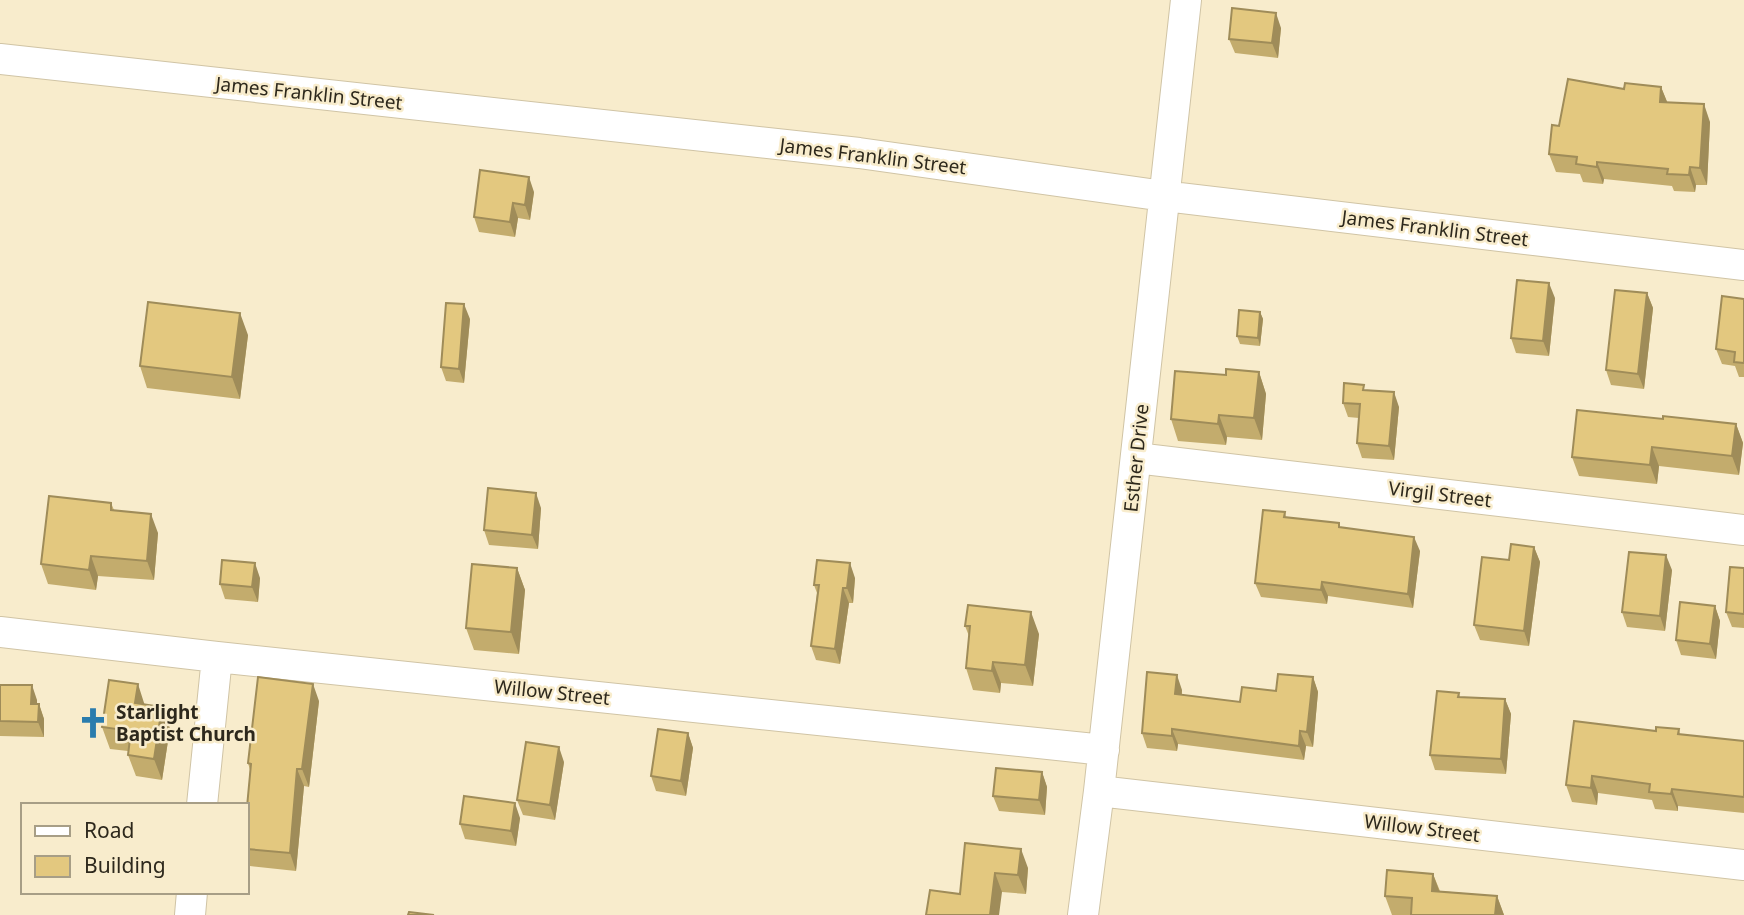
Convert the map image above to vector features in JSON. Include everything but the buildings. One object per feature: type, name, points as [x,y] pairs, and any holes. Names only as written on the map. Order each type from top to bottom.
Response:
[{"type":"street","name":"Esther Drive","points":[[1083,915],[1104,750],[1186,0]]},
{"type":"street","name":"James Franklin Street","points":[[0,59],[859,153],[1164,196],[1744,265]]},
{"type":"street","name":"Virgil Street","points":[[1136,458],[1744,530]]},
{"type":"street","name":"Willow Street","points":[[0,632],[1104,750]]},
{"type":"street","points":[[202,803],[217,657]]},
{"type":"street","name":"Willow Street","points":[[1099,791],[1744,865]]},
{"type":"street","points":[[190,915],[192,894]]},
{"type":"place","name":"Starlight Baptist Church","points":[[93,723]]}]
